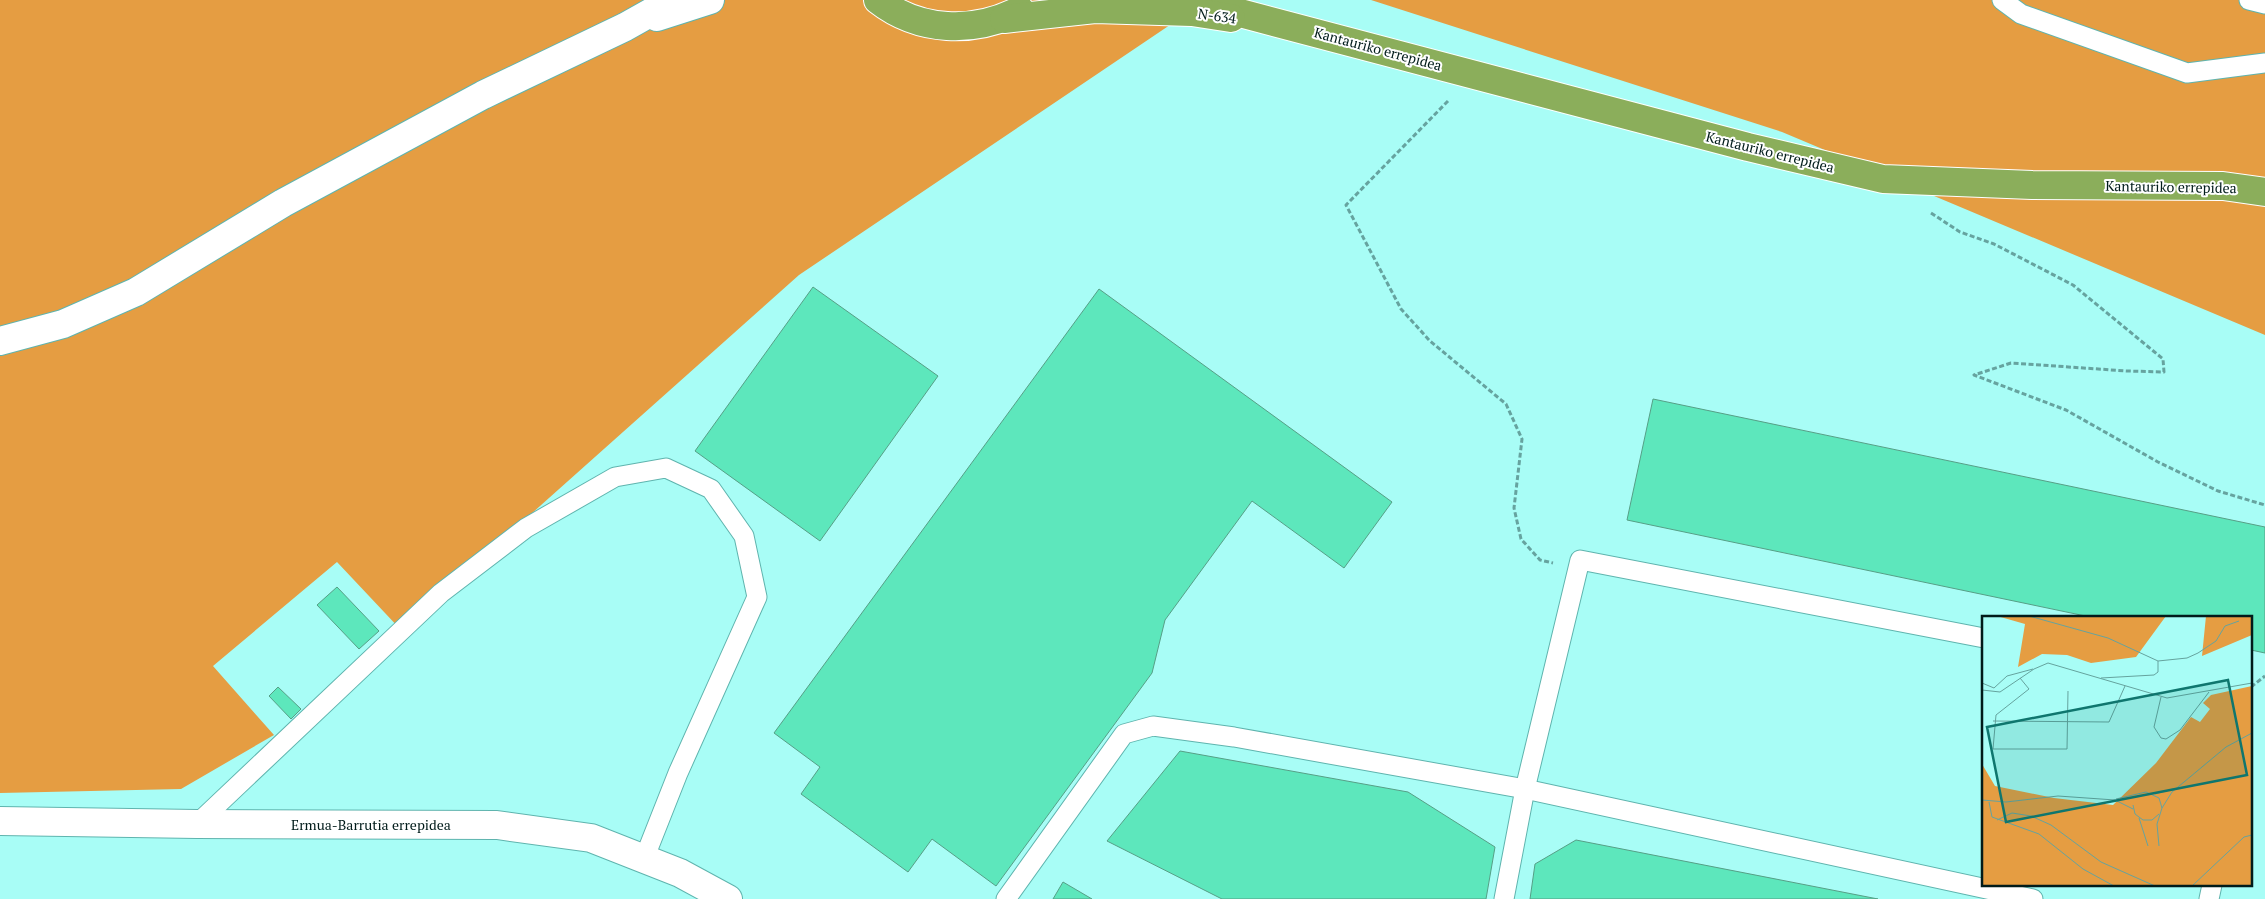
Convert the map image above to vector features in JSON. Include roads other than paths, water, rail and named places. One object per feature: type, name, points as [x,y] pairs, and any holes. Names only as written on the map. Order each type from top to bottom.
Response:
[{"type":"highway","points":[[878,0],[890,9],[916,21],[945,26],[975,26],[1004,19],[1037,0]]},
{"type":"highway","name":"N-634","points":[[1209,0],[1240,14],[1288,25]]},
{"type":"highway","name":"N-634","points":[[1004,19],[1095,9],[1192,12],[1288,25]]},
{"type":"highway","name":"Kantauriko errepidea","points":[[1288,25],[1748,147],[1883,179],[2032,185],[2223,186],[2265,192]]},
{"type":"street","points":[[0,341],[63,324],[136,292],[283,203],[483,95],[625,27],[673,0]]},
{"type":"street","points":[[625,27],[710,0]]},
{"type":"street","name":"Ermua-Barrutia errepidea","points":[[0,822],[497,825],[591,838],[680,873],[728,899]]},
{"type":"lane","points":[[2002,0],[2021,14],[2187,73],[2265,63]]},
{"type":"lane","points":[[2249,0],[2265,4]]},
{"type":"lane","points":[[197,824],[441,593],[503,545],[526,528],[615,477],[666,468],[711,489],[717,497],[744,536],[757,597],[678,773],[644,859]]},
{"type":"lane","points":[[1504,899],[1524,789],[1580,560],[1982,638]]},
{"type":"lane","points":[[1006,899],[1124,734],[1153,726],[1234,737],[1524,789],[2033,899]]},
{"type":"lane","points":[[2209,899],[2212,886]]}]
